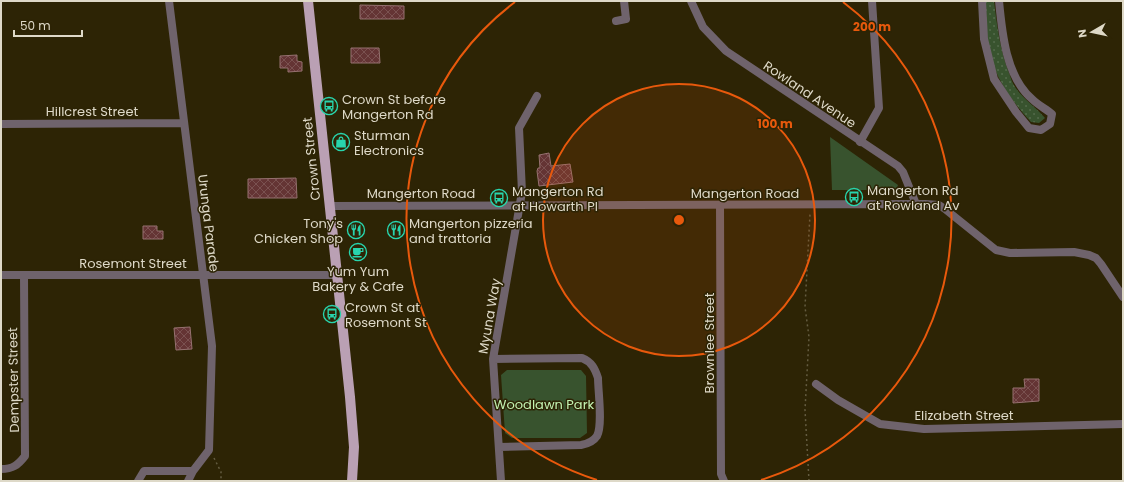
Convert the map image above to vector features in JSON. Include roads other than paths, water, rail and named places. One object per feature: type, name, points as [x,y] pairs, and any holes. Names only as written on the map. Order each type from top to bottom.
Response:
[{"type":"main road","name":"Crown Street","points":[[308,1],[350,397],[354,447],[352,481]]},
{"type":"street","name":"Urunga Parade","points":[[169,1],[212,346],[209,450],[193,471]]},
{"type":"street","points":[[616,21],[626,19],[624,1]]},
{"type":"street","name":"Rowland Avenue","points":[[691,1],[703,27],[726,51],[898,166],[903,172],[916,204]]},
{"type":"street","points":[[860,142],[880,108],[872,1]]},
{"type":"street","points":[[982,1],[984,39],[994,79],[1028,128],[1041,130],[1050,124],[1052,114],[1031,99],[1015,79],[1002,35],[999,1]]},
{"type":"street","name":"Myuna Way","points":[[501,481],[493,359],[522,192],[519,128],[537,96]]},
{"type":"street","name":"Hillcrest Street","points":[[1,124],[184,123]]},
{"type":"street","name":"Mangerton Road","points":[[329,206],[520,204],[939,205],[990,246],[1002,252],[1074,252],[1096,258],[1123,297]]},
{"type":"street","name":"Brownlee Street","points":[[720,205],[721,474],[724,481]]},
{"type":"street","name":"Rosemont Street","points":[[1,275],[337,275]]},
{"type":"street","name":"Dempster Street","points":[[1,470],[15,467],[25,456],[24,275]]},
{"type":"street","points":[[493,359],[582,358],[592,365],[598,378],[600,426],[592,441],[581,445],[499,447]]},
{"type":"street","name":"Elizabeth Street","points":[[816,384],[838,400],[880,424],[924,429],[1123,424]]},
{"type":"street","points":[[138,481],[144,471],[193,471],[188,481]]},
{"type":"place","name":"Crown St before Mangerton Rd","points":[[329,106]]},
{"type":"place","name":"Sturman Electronics","points":[[341,142]]},
{"type":"place","name":"Mangerton Rd at Rowland Av","points":[[854,197]]},
{"type":"place","name":"Mangerton Rd at Howarth Pl","points":[[499,198]]},
{"type":"place","name":"Tony's Chicken Shop","points":[[356,230]]},
{"type":"place","name":"Mangerton pizzeria and trattoria","points":[[396,230]]},
{"type":"place","name":"Yum Yum Bakery & Cafe","points":[[358,252]]},
{"type":"place","name":"Crown St at Rosemont St","points":[[332,314]]},
{"type":"park label","name":"Woodlawn Park","points":[[544,404]]}]
